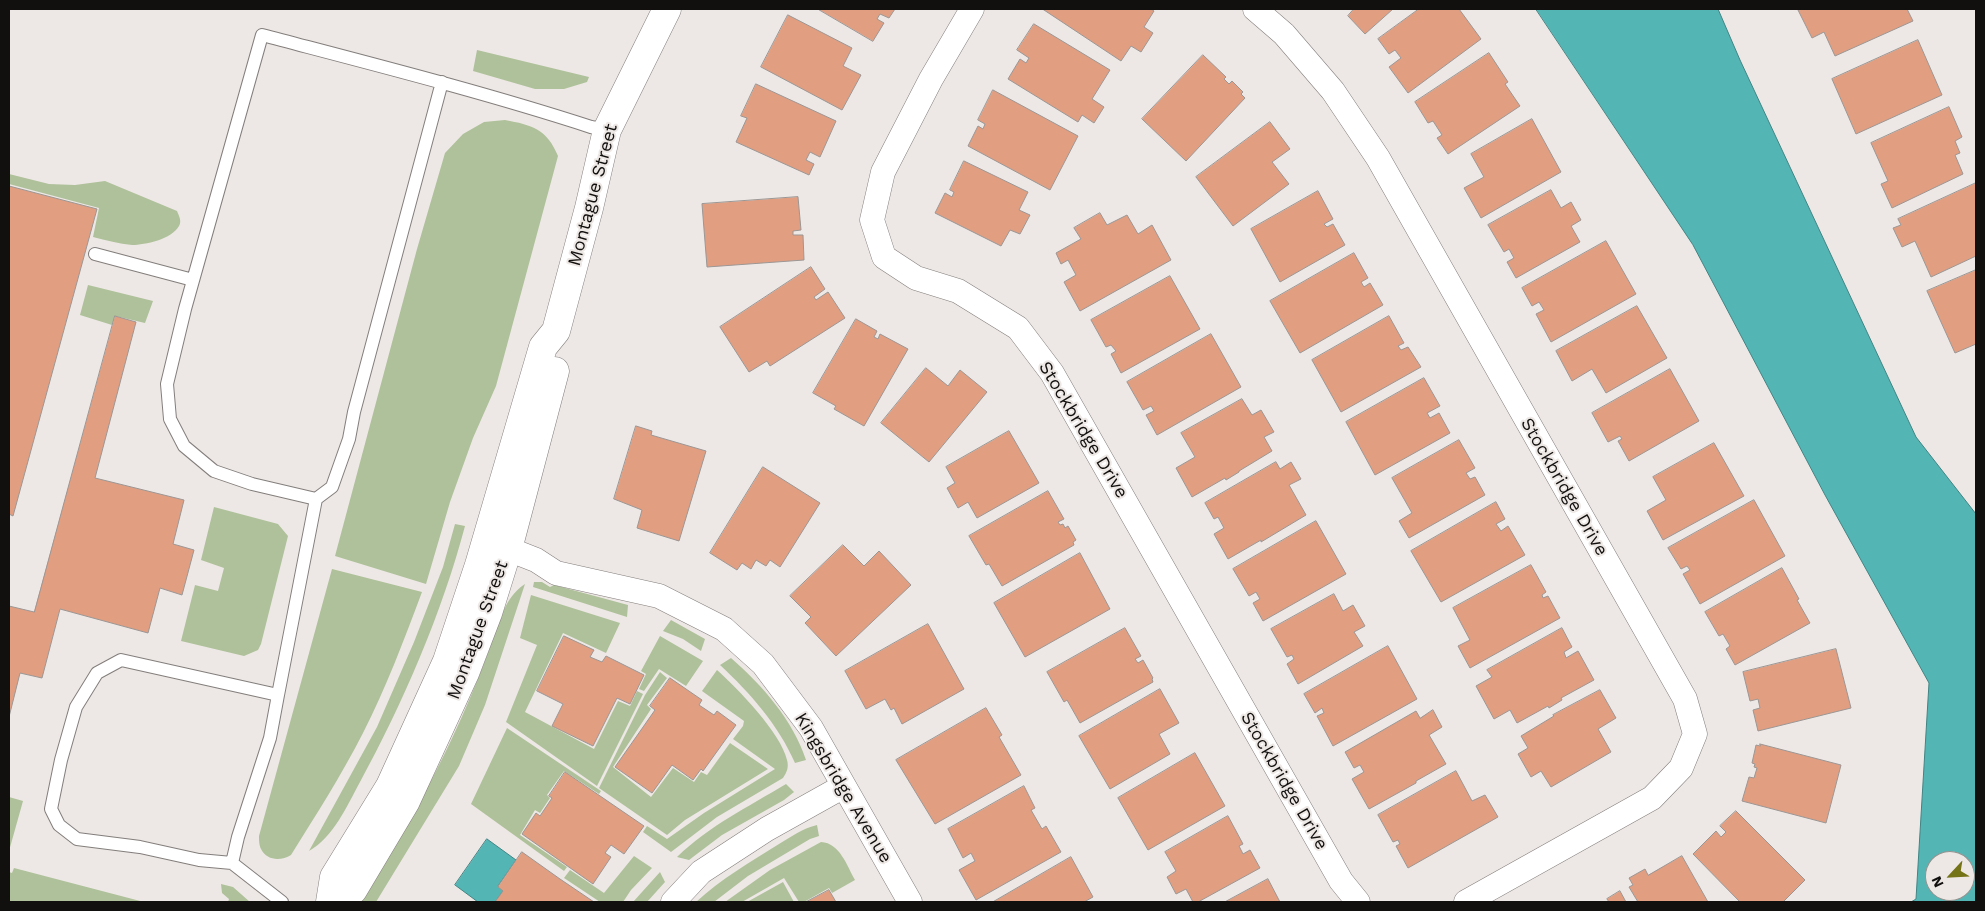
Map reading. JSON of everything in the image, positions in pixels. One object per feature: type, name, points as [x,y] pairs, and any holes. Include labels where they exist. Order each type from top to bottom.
[{"type":"street","name":"Montague Street","points":[[332,902],[334,877],[390,786],[447,661],[479,565],[543,347],[556,331],[608,130],[667,9]]},
{"type":"street","name":"Stockbridge Drive","points":[[972,9],[931,79],[883,172],[872,220],[884,258],[916,278],[958,291],[1018,328],[1052,373],[1341,881],[1358,902]]},
{"type":"street","name":"Stockbridge Drive","points":[[1255,9],[1284,34],[1333,91],[1378,158],[1685,699],[1695,734],[1681,768],[1652,798],[1466,902]]},
{"type":"street","name":"Montague Street","points":[[332,902],[353,890],[406,801],[465,674],[488,613],[508,549],[560,353],[556,331]]},
{"type":"street","name":"Kingsbridge Avenue","points":[[508,549],[536,560],[556,573],[659,596],[724,629],[763,664],[811,728],[910,902]]},
{"type":"street","points":[[673,902],[701,872],[767,829],[844,786]]},
{"type":"lane","points":[[316,499],[252,484],[214,471],[184,446],[170,419],[167,384],[193,280],[262,35],[490,95],[591,127],[608,130]]},
{"type":"lane","points":[[232,864],[238,837],[268,746],[316,499],[332,487],[349,440],[354,412],[442,82]]},
{"type":"lane","points":[[95,254],[193,280]]},
{"type":"lane","points":[[278,695],[121,660],[97,673],[76,706],[61,760],[51,809],[59,825],[77,839],[140,847],[199,860],[232,864],[282,902]]},
{"type":"green space","points":[[477,50],[589,77],[587,82],[564,89],[535,89],[473,71]]},
{"type":"green space","points":[[505,120],[531,126],[544,134],[558,156],[496,386],[473,438],[450,502],[426,584],[335,556],[417,249],[445,153],[463,134],[484,122]]},
{"type":"green space","points":[[9,174],[49,184],[75,185],[105,181],[177,211],[180,224],[176,231],[164,238],[144,244],[117,243],[93,237],[99,208],[9,184]]},
{"type":"green space","points":[[88,285],[153,301],[145,323],[115,316],[112,325],[80,315]]},
{"type":"green space","points":[[214,507],[278,524],[288,536],[261,644],[258,650],[244,656],[181,641],[195,585],[218,591],[224,568],[201,560]]},
{"type":"green space","points":[[455,524],[465,526],[456,559],[433,624],[406,689],[376,752],[344,811],[325,838],[309,851],[377,727],[414,642],[443,567]]},
{"type":"green space","points":[[332,569],[422,592],[379,699],[346,765],[291,855],[274,859],[267,856],[261,849],[259,836]]},
{"type":"green space","points":[[534,582],[542,582],[550,587],[554,585],[628,605],[627,617],[533,587]]},
{"type":"green space","points":[[525,584],[485,705],[459,766],[376,902],[358,902],[396,843],[431,782],[475,686],[506,606],[517,590]]},
{"type":"green space","points":[[531,595],[620,623],[606,653],[563,633],[525,712],[594,749],[618,701],[630,706],[637,691],[643,694],[597,786],[506,722],[537,645],[520,638]]},
{"type":"green space","points":[[671,620],[705,639],[701,651],[683,639],[663,631]]},
{"type":"green space","points":[[660,636],[703,661],[686,686],[659,669],[644,691],[639,689],[646,674],[641,671]]},
{"type":"green space","points":[[731,658],[765,692],[785,717],[806,760],[795,763],[772,722],[720,665]]},
{"type":"green space","points":[[717,670],[758,712],[776,737],[788,763],[786,774],[783,778],[717,817],[671,852],[643,832],[647,826],[667,839],[704,813],[775,769],[733,739],[743,726],[744,721],[702,691]]},
{"type":"green space","points":[[660,672],[667,678],[647,705],[651,709],[613,767],[651,797],[673,768],[694,782],[701,772],[707,775],[730,743],[768,769],[685,820],[667,835],[599,788],[645,695]]},
{"type":"green space","points":[[507,728],[601,791],[599,794],[564,771],[547,795],[550,798],[540,813],[535,810],[520,835],[567,867],[564,871],[471,804]]},
{"type":"green space","points":[[786,784],[794,792],[784,800],[722,835],[689,860],[677,857],[716,826]]},
{"type":"green space","points":[[9,797],[23,801],[9,851]]},
{"type":"green space","points":[[817,825],[819,836],[810,839],[748,876],[714,902],[696,902],[747,864],[797,833]]},
{"type":"green space","points":[[821,842],[828,843],[838,851],[855,880],[832,893],[829,888],[804,902],[799,902],[784,878],[742,902],[725,902],[770,870]]},
{"type":"green space","points":[[634,856],[652,868],[631,890],[623,902],[600,902],[564,878],[570,870],[604,893]]},
{"type":"green space","points":[[14,868],[144,902],[9,902],[9,872],[12,873]]},
{"type":"green space","points":[[660,872],[665,882],[647,902],[633,902]]},
{"type":"green space","points":[[783,882],[794,902],[747,902]]},
{"type":"green space","points":[[221,884],[233,887],[250,902],[228,902],[229,899],[222,893]]},
{"type":"water","points":[[1536,9],[1718,9],[1916,437],[1976,514],[1976,902],[1911,902],[1916,899],[1929,683],[1825,495],[1693,245]]},
{"type":"water","points":[[487,839],[516,860],[498,886],[503,891],[495,902],[478,902],[455,885]]},
{"type":"building","points":[[818,9],[895,9],[889,18],[880,14],[877,19],[884,23],[873,41]]},
{"type":"building","points":[[1045,9],[1151,9],[1154,11],[1144,27],[1153,33],[1141,52],[1131,46],[1121,61]]},
{"type":"building","points":[[1354,9],[1393,9],[1365,34],[1348,16]]},
{"type":"building","points":[[1419,9],[1459,9],[1481,39],[1408,93],[1389,67],[1401,58],[1395,50],[1389,54],[1378,39]]},
{"type":"building","points":[[1907,9],[1913,21],[1835,56],[1824,32],[1812,38],[1798,10]]},
{"type":"building","points":[[788,15],[852,48],[843,66],[861,75],[842,110],[761,67]]},
{"type":"building","points":[[1034,24],[1110,70],[1092,99],[1104,107],[1094,123],[1082,115],[1078,122],[1008,79],[1020,59],[1026,63],[1029,58],[1017,50]]},
{"type":"building","points":[[1918,40],[1942,95],[1856,134],[1832,79]]},
{"type":"building","points":[[1489,53],[1508,82],[1505,84],[1520,106],[1448,154],[1437,138],[1442,135],[1433,121],[1428,123],[1415,102]]},
{"type":"building","points":[[1203,55],[1226,77],[1224,79],[1229,84],[1232,81],[1243,92],[1241,94],[1245,98],[1186,161],[1142,119]]},
{"type":"building","points":[[756,84],[836,121],[820,157],[810,152],[806,160],[814,164],[809,175],[736,142],[747,118],[741,116]]},
{"type":"building","points":[[993,90],[1078,136],[1050,190],[968,146],[978,126],[983,129],[985,124],[978,120]]},
{"type":"building","points":[[1949,107],[1962,137],[1955,141],[1960,153],[1955,155],[1963,174],[1892,208],[1881,184],[1888,181],[1871,143]]},
{"type":"building","points":[[1532,119],[1561,172],[1481,218],[1464,188],[1484,177],[1471,154]]},
{"type":"building","points":[[1270,122],[1290,149],[1272,162],[1289,184],[1233,226],[1196,177]]},
{"type":"building","points":[[964,161],[1028,192],[1019,210],[1030,215],[1020,234],[1010,230],[1001,246],[935,213],[945,193],[952,197],[954,192],[950,190]]},
{"type":"building","points":[[1976,183],[1976,256],[1931,277],[1915,241],[1902,247],[1893,228],[1901,225],[1898,219]]},
{"type":"building","points":[[9,186],[97,209],[13,516],[9,514]]},
{"type":"building","points":[[1551,190],[1561,208],[1571,202],[1581,220],[1571,226],[1580,242],[1516,278],[1507,262],[1514,258],[1509,249],[1504,252],[1488,225]]},
{"type":"building","points":[[1318,191],[1333,219],[1324,224],[1327,227],[1333,224],[1345,245],[1280,282],[1251,229]]},
{"type":"building","points":[[798,197],[801,230],[793,231],[793,235],[803,235],[804,260],[707,267],[702,204]]},
{"type":"building","points":[[1100,213],[1107,225],[1127,215],[1138,234],[1152,225],[1171,260],[1080,311],[1064,282],[1076,275],[1068,260],[1061,264],[1056,253],[1081,239],[1074,228]]},
{"type":"building","points":[[1606,241],[1636,294],[1551,342],[1536,314],[1544,310],[1539,302],[1532,306],[1522,288]]},
{"type":"building","points":[[1354,253],[1368,278],[1361,282],[1364,287],[1370,283],[1383,305],[1300,353],[1270,301]]},
{"type":"building","points":[[811,267],[825,289],[814,297],[816,300],[828,292],[845,318],[770,366],[767,361],[749,372],[720,327]]},
{"type":"building","points":[[1976,270],[1976,344],[1955,353],[1927,291]]},
{"type":"building","points":[[1170,276],[1200,329],[1121,373],[1111,354],[1116,351],[1111,345],[1106,347],[1091,320]]},
{"type":"building","points":[[1637,306],[1667,358],[1606,393],[1592,369],[1572,381],[1556,351]]},
{"type":"building","points":[[115,316],[136,322],[95,478],[184,500],[173,544],[194,550],[182,595],[160,588],[148,633],[60,609],[42,678],[20,673],[9,717],[9,606],[34,612]]},
{"type":"building","points":[[1389,316],[1404,343],[1398,346],[1401,350],[1408,347],[1421,367],[1341,412],[1312,360]]},
{"type":"building","points":[[856,319],[877,331],[874,337],[878,339],[880,334],[908,349],[864,426],[834,409],[836,406],[813,393]]},
{"type":"building","points":[[1211,334],[1241,387],[1157,435],[1146,415],[1154,411],[1151,406],[1143,410],[1127,382]]},
{"type":"building","points":[[926,368],[948,386],[960,370],[987,392],[929,462],[881,423]]},
{"type":"building","points":[[1670,369],[1699,421],[1629,461],[1618,441],[1622,439],[1620,436],[1608,442],[1592,413]]},
{"type":"building","points":[[1424,378],[1440,406],[1427,413],[1430,418],[1439,413],[1450,433],[1375,475],[1346,422]]},
{"type":"building","points":[[1242,399],[1252,415],[1261,410],[1274,432],[1264,437],[1272,451],[1226,480],[1225,478],[1192,497],[1176,468],[1195,457],[1181,433]]},
{"type":"building","points":[[636,426],[652,431],[651,435],[706,451],[679,541],[637,528],[642,510],[614,499]]},
{"type":"building","points":[[1009,431],[1039,483],[977,518],[968,502],[958,508],[947,488],[955,483],[946,467]]},
{"type":"building","points":[[1459,440],[1475,468],[1466,473],[1470,479],[1475,477],[1485,495],[1409,538],[1399,521],[1412,513],[1392,478]]},
{"type":"building","points":[[1714,443],[1744,496],[1663,540],[1647,511],[1666,500],[1653,477]]},
{"type":"building","points":[[1276,462],[1280,469],[1291,462],[1301,479],[1289,485],[1306,515],[1228,559],[1214,534],[1224,528],[1218,517],[1214,519],[1205,503]]},
{"type":"building","points":[[763,467],[820,503],[780,567],[770,560],[766,566],[756,560],[751,569],[742,563],[737,570],[710,553]]},
{"type":"building","points":[[1048,491],[1064,519],[1058,522],[1060,525],[1063,524],[1065,528],[1068,526],[1076,540],[1073,542],[1074,545],[1002,586],[989,564],[986,565],[969,536]]},
{"type":"building","points":[[1754,500],[1785,556],[1700,604],[1683,574],[1690,570],[1687,566],[1681,569],[1668,548]]},
{"type":"building","points":[[1496,502],[1505,519],[1496,524],[1501,531],[1508,526],[1525,555],[1441,602],[1411,551]]},
{"type":"building","points":[[1316,521],[1346,574],[1263,621],[1253,603],[1260,599],[1256,592],[1249,596],[1233,569]]},
{"type":"building","points":[[843,545],[864,566],[879,551],[911,585],[836,656],[805,623],[811,617],[790,596]]},
{"type":"building","points":[[1080,553],[1110,609],[1025,657],[994,603]]},
{"type":"building","points":[[1531,565],[1546,592],[1542,595],[1543,598],[1548,596],[1560,618],[1470,668],[1458,646],[1470,640],[1453,608]]},
{"type":"building","points":[[1782,568],[1810,623],[1735,665],[1726,649],[1730,646],[1723,634],[1719,636],[1705,612]]},
{"type":"building","points":[[1334,594],[1343,611],[1353,605],[1365,626],[1354,632],[1363,646],[1298,684],[1287,664],[1294,659],[1292,655],[1287,657],[1271,629]]},
{"type":"building","points":[[928,624],[964,689],[902,724],[894,708],[891,710],[885,699],[866,709],[845,671]]},
{"type":"building","points":[[1125,628],[1141,656],[1135,659],[1138,663],[1143,660],[1153,678],[1153,682],[1080,723],[1067,700],[1064,702],[1047,672]]},
{"type":"building","points":[[1562,628],[1572,647],[1564,652],[1566,658],[1578,651],[1594,680],[1561,698],[1562,700],[1549,708],[1548,706],[1517,723],[1510,710],[1494,719],[1476,686],[1492,677],[1487,670]]},
{"type":"building","points":[[564,636],[594,650],[590,657],[602,662],[606,656],[644,675],[630,704],[617,698],[593,746],[552,726],[563,704],[537,691]]},
{"type":"building","points":[[1388,646],[1417,699],[1333,746],[1317,716],[1324,713],[1322,708],[1315,713],[1304,694]]},
{"type":"building","points":[[1836,649],[1851,708],[1758,731],[1753,710],[1760,708],[1758,699],[1750,701],[1743,672]]},
{"type":"building","points":[[670,678],[702,700],[699,705],[714,715],[717,711],[736,725],[703,771],[701,769],[693,780],[672,765],[652,793],[615,767],[655,710],[650,706]]},
{"type":"building","points":[[1160,689],[1179,723],[1159,734],[1170,754],[1110,789],[1079,736]]},
{"type":"building","points":[[1600,690],[1616,718],[1598,729],[1611,752],[1551,787],[1541,771],[1531,777],[1518,754],[1528,748],[1521,736],[1553,715]]},
{"type":"building","points":[[986,708],[1002,735],[999,737],[1021,775],[935,824],[896,760]]},
{"type":"building","points":[[1433,710],[1442,727],[1429,735],[1446,764],[1369,809],[1352,779],[1364,772],[1360,765],[1354,768],[1345,752],[1416,711],[1420,718]]},
{"type":"building","points":[[1760,744],[1841,765],[1826,823],[1742,801],[1749,777],[1754,778],[1757,768],[1752,763],[1756,745],[1760,746]]},
{"type":"building","points":[[1195,753],[1225,806],[1148,850],[1118,798]]},
{"type":"building","points":[[1456,771],[1472,801],[1485,795],[1498,817],[1408,868],[1396,846],[1400,844],[1398,840],[1393,842],[1378,815]]},
{"type":"building","points":[[565,772],[644,826],[624,854],[611,845],[605,853],[611,857],[593,884],[522,834],[536,813],[540,816],[552,798],[549,796]]},
{"type":"building","points":[[1024,786],[1035,808],[1031,810],[1042,829],[1046,826],[1061,852],[976,900],[959,870],[975,861],[971,853],[963,858],[948,829]]},
{"type":"building","points":[[1736,811],[1805,880],[1783,902],[1740,902],[1693,854],[1716,831],[1721,837],[1726,832],[1720,826]]},
{"type":"building","points":[[1228,816],[1243,844],[1239,846],[1243,854],[1250,850],[1260,868],[1198,902],[1193,902],[1186,889],[1176,894],[1167,877],[1176,871],[1165,852]]},
{"type":"building","points":[[522,852],[594,902],[495,902],[503,891],[498,887]]},
{"type":"building","points":[[1682,856],[1708,902],[1638,902],[1629,887],[1633,885],[1629,878],[1645,869],[1648,875]]},
{"type":"building","points":[[1071,857],[1093,897],[1084,902],[993,902]]},
{"type":"building","points":[[1268,879],[1280,902],[1225,902]]},
{"type":"building","points":[[829,890],[836,902],[806,902]]},
{"type":"building","points":[[1620,891],[1626,902],[1609,902],[1607,899]]}]
